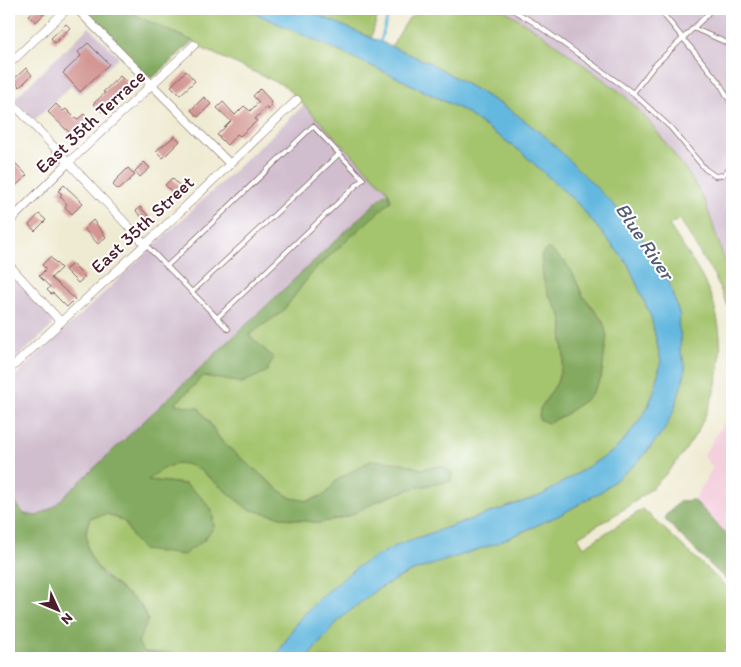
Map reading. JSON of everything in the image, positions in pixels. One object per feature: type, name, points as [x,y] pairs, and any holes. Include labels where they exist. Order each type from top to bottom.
[{"type":"street","points":[[9,64],[68,9]]},
{"type":"street","points":[[77,9],[230,164]]},
{"type":"street","name":"East 35th Terrace","points":[[9,222],[68,163],[194,46]]},
{"type":"street","points":[[9,100],[145,244]]},
{"type":"street","name":"East 35th Street","points":[[9,370],[164,228],[297,100]]},
{"type":"street","points":[[9,265],[61,322]]},
{"type":"lane","points":[[511,9],[533,22],[633,93],[671,128],[705,170],[715,176],[723,175],[732,166]]},
{"type":"lane","points":[[659,9],[719,82],[732,105]]},
{"type":"lane","points":[[633,93],[654,66],[711,9]]},
{"type":"lane","points":[[693,28],[732,45]]},
{"type":"lane","points":[[167,266],[313,126],[363,180],[217,318]]},
{"type":"lane","points":[[192,292],[339,154]]},
{"type":"lane","points":[[145,244],[228,329]]},
{"type":"lane","points":[[723,658],[732,650]]},
{"type":"shaded area","points":[[503,9],[732,9],[732,259],[726,263],[705,201],[686,170],[648,120],[624,95],[542,34]]},
{"type":"shaded area","points":[[89,27],[119,57],[80,94],[71,86],[34,120],[14,99]]},
{"type":"shaded area","points":[[304,105],[388,191],[53,507],[37,516],[24,514],[9,494],[9,382]]},
{"type":"shaded area","points":[[9,272],[52,319],[53,323],[51,327],[9,365]]},
{"type":"shaded area","points":[[732,410],[732,540],[694,500],[713,467],[703,456]]},
{"type":"green space","points":[[83,9],[126,9],[145,20],[193,41],[155,76],[150,78]]},
{"type":"green space","points":[[126,9],[246,9],[398,78],[462,110],[520,151],[576,202],[628,264],[651,317],[661,361],[655,389],[647,409],[631,432],[615,450],[542,495],[399,544],[320,598],[297,622],[275,658],[211,658],[198,654],[144,652],[138,643],[140,604],[108,578],[91,558],[87,546],[86,533],[90,518],[107,514],[125,522],[133,538],[203,541],[214,527],[212,510],[200,496],[185,484],[147,480],[162,469],[177,463],[187,464],[200,470],[248,509],[285,518],[319,523],[413,488],[451,481],[442,466],[420,469],[402,463],[338,480],[326,494],[308,501],[291,498],[222,442],[209,422],[183,406],[175,404],[204,376],[242,383],[274,358],[248,335],[282,312],[314,270],[391,200],[388,191],[285,86],[145,20]],"holes":[[[573,274],[583,296],[594,308],[603,358],[601,378],[589,397],[563,416],[548,423],[539,419],[540,409],[557,383],[564,358],[561,315]]]},
{"type":"green space","points":[[304,9],[374,9],[379,11],[371,38]]},
{"type":"green space","points":[[422,9],[503,9],[542,34],[624,95],[648,120],[686,170],[705,201],[732,286],[732,304],[728,307],[714,275],[680,219],[669,225],[706,285],[718,321],[720,347],[718,373],[712,398],[702,422],[689,445],[654,486],[627,507],[578,537],[584,547],[643,509],[732,592],[732,644],[715,658],[307,658],[340,619],[376,590],[410,572],[495,544],[560,515],[602,491],[638,462],[652,446],[674,410],[685,373],[685,364],[680,350],[681,337],[678,324],[680,316],[666,274],[646,243],[615,206],[546,137],[512,111],[432,64],[391,47],[409,18]]},
{"type":"green space","points":[[388,191],[391,201],[314,270],[282,312],[249,335],[274,358],[266,372],[242,383],[204,376],[175,404],[199,408],[222,442],[291,498],[308,501],[326,494],[337,480],[372,460],[402,463],[420,469],[442,466],[452,473],[451,481],[413,488],[381,499],[349,516],[320,523],[285,518],[248,509],[200,470],[187,464],[177,463],[162,469],[148,480],[185,484],[200,496],[212,510],[214,527],[203,541],[183,555],[143,550],[133,538],[125,522],[107,514],[90,518],[86,530],[88,550],[94,563],[104,576],[140,604],[148,620],[138,643],[144,652],[187,654],[211,658],[9,658],[9,494],[24,514],[37,516],[53,507]]},
{"type":"green space","points":[[548,248],[565,262],[583,296],[603,321],[607,336],[601,378],[589,397],[563,416],[548,423],[539,419],[540,409],[557,383],[564,358],[561,315],[548,294],[543,278],[541,255]]},
{"type":"green space","points":[[694,500],[732,540],[732,586],[666,521],[665,516],[680,501]]},
{"type":"water","name":"Blue River","points":[[246,9],[304,9],[309,11],[432,64],[512,111],[546,137],[615,206],[646,243],[666,274],[680,316],[678,324],[681,337],[680,350],[685,364],[685,373],[674,410],[665,429],[638,462],[602,491],[560,515],[495,544],[410,572],[376,590],[340,619],[307,658],[275,658],[297,622],[320,598],[358,566],[399,544],[542,495],[615,450],[631,432],[647,409],[655,389],[661,361],[651,317],[628,264],[576,202],[520,151],[462,110],[398,78]]},
{"type":"building","points":[[36,9],[49,9],[36,22],[29,15]]},
{"type":"building","points":[[66,24],[70,28],[55,43],[51,38]]},
{"type":"building","points":[[88,43],[109,64],[80,92],[63,73],[81,56],[78,52]]},
{"type":"building","points":[[26,68],[32,75],[20,87],[13,80]]},
{"type":"building","points":[[186,71],[195,81],[180,95],[171,86]]},
{"type":"building","points":[[120,76],[128,84],[102,112],[93,104]]},
{"type":"building","points":[[260,89],[271,101],[272,105],[268,110],[266,107],[255,119],[257,121],[240,136],[237,134],[227,145],[217,135],[231,121],[217,108],[223,102],[235,115],[244,106],[250,111],[259,102],[253,96]]},
{"type":"building","points":[[204,97],[211,104],[198,117],[191,110]]},
{"type":"building","points":[[56,104],[63,111],[66,109],[77,120],[84,114],[90,121],[75,138],[48,112]]},
{"type":"building","points":[[175,136],[180,141],[163,158],[156,151]]},
{"type":"building","points":[[13,161],[27,175],[9,193],[9,165]]},
{"type":"building","points":[[144,162],[150,168],[140,177],[135,171]]},
{"type":"building","points":[[128,168],[135,175],[120,189],[117,189],[113,185],[114,182]]},
{"type":"building","points":[[172,178],[182,188],[175,195],[165,185]]},
{"type":"building","points":[[64,185],[83,203],[72,214],[65,207],[67,204],[60,196],[62,194],[58,191]]},
{"type":"building","points":[[140,207],[151,218],[146,222],[136,211]]},
{"type":"building","points":[[39,214],[46,220],[35,231],[29,225]]},
{"type":"building","points":[[93,220],[106,237],[98,244],[84,229]]},
{"type":"building","points":[[50,257],[61,268],[51,278],[75,299],[67,307],[53,293],[51,294],[47,290],[50,287],[39,276],[46,269],[42,265]]},
{"type":"building","points":[[72,264],[85,277],[78,283],[65,270]]},
{"type":"waterway","points":[[380,43],[390,9]]}]
